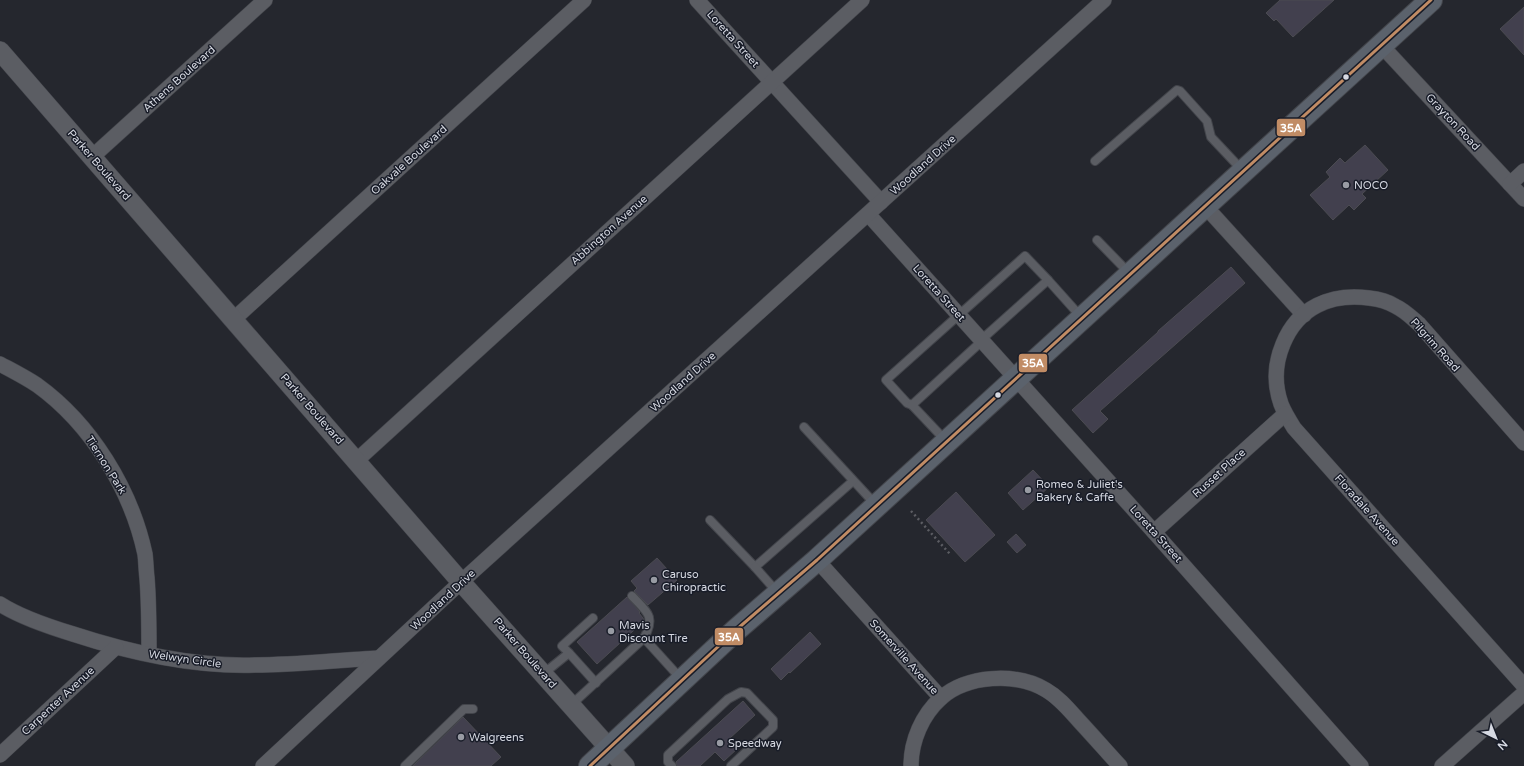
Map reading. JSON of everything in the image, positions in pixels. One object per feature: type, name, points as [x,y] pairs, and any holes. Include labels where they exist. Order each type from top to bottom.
[{"type":"main road","points":[[590,766],[682,680],[778,593],[817,560],[1431,0]]},
{"type":"street","name":"Athens Boulevard","points":[[92,157],[265,0]]},
{"type":"street","name":"Oakvale Boulevard","points":[[234,319],[584,0]]},
{"type":"street","name":"Loretta Street","points":[[697,0],[881,202]]},
{"type":"street","name":"Abbington Avenue","points":[[356,461],[862,0]]},
{"type":"street","name":"Woodland Drive","points":[[263,766],[462,582],[1104,0]]},
{"type":"street","name":"Grayton Road","points":[[1381,45],[1524,199]]},
{"type":"street","name":"Parker Boulevard","points":[[0,51],[356,461],[625,766]]},
{"type":"street","points":[[1510,184],[1524,171]]},
{"type":"street","points":[[1205,206],[1304,314]]},
{"type":"street","name":"Loretta Street","points":[[868,214],[1154,532],[1361,766]]},
{"type":"street","name":"Pilgrim Road","points":[[1304,314],[1320,304],[1340,297],[1360,297],[1380,300],[1394,305],[1407,313],[1418,324],[1524,443]]},
{"type":"street","name":"Floradale Avenue","points":[[1304,314],[1293,326],[1279,353],[1277,386],[1285,414],[1294,428],[1524,686]]},
{"type":"street","name":"Tiernon Park","points":[[0,364],[38,386],[74,418],[99,450],[126,497],[138,525],[145,555],[148,595],[149,654]]},
{"type":"street","name":"Russet Place","points":[[1154,532],[1285,414]]},
{"type":"street","name":"Somerville Avenue","points":[[817,560],[941,698],[928,711],[920,727],[914,744],[911,766]]},
{"type":"street","name":"Welwyn Circle","points":[[0,604],[51,627],[116,647],[192,661],[254,666],[379,658]]},
{"type":"street","name":"Carpenter Avenue","points":[[0,755],[116,647]]},
{"type":"street","points":[[941,698],[962,686],[981,680],[999,678],[1017,679],[1032,684],[1046,690],[1061,701],[1120,766]]},
{"type":"street","points":[[1442,766],[1524,693]]},
{"type":"lane","points":[[1095,161],[1177,90],[1180,91],[1207,121],[1211,137],[1243,171]]},
{"type":"lane","points":[[1097,240],[1130,274]]},
{"type":"lane","points":[[946,441],[886,380],[1025,256],[1082,318]]},
{"type":"lane","points":[[912,405],[1048,280]]},
{"type":"lane","points":[[804,427],[877,505]]},
{"type":"lane","points":[[755,568],[852,480]]},
{"type":"lane","points":[[710,520],[778,593]]},
{"type":"lane","points":[[571,705],[644,638],[650,623],[648,613],[632,596]]},
{"type":"lane","points":[[593,618],[562,646],[596,683]]},
{"type":"lane","points":[[644,638],[682,680]]},
{"type":"lane","points":[[543,674],[569,653]]},
{"type":"lane","points":[[672,766],[668,762],[668,755],[728,699],[741,692],[747,693],[773,720],[773,727],[731,766]]},
{"type":"lane","points":[[405,766],[464,709],[473,709]]},
{"type":"path","points":[[911,511],[950,554]]},
{"type":"building","points":[[1280,0],[1334,0],[1293,37],[1276,19],[1274,21],[1266,13]]},
{"type":"building","points":[[1524,7],[1524,55],[1500,29]]},
{"type":"building","name":"NOCO","points":[[1365,145],[1388,170],[1362,194],[1366,198],[1354,210],[1349,205],[1333,220],[1310,195],[1330,177],[1326,172],[1340,158],[1345,163]]},
{"type":"building","points":[[1231,267],[1245,283],[1100,411],[1108,419],[1093,433],[1072,410],[1158,331]]},
{"type":"building","name":"Romeo & Juliet's Bakery & Caffe","points":[[1033,470],[1049,487],[1023,510],[1008,493]]},
{"type":"building","points":[[956,492],[995,535],[965,562],[926,520]]},
{"type":"building","points":[[1016,534],[1026,545],[1017,553],[1007,542]]},
{"type":"building","name":"Caruso Chiropractic","points":[[657,558],[677,580],[648,605],[634,591],[637,588],[631,581]]},
{"type":"building","name":"Mavis Discount Tire","points":[[627,597],[640,612],[639,613],[644,621],[597,664],[577,642]]},
{"type":"building","points":[[810,632],[821,644],[781,680],[771,669]]},
{"type":"building","name":"Speedway","points":[[743,701],[755,715],[729,739],[738,748],[724,761],[715,752],[700,766],[677,766],[676,762]]},
{"type":"building","name":"Walgreens","points":[[463,717],[501,757],[491,766],[413,766]]},
{"type":"transit line","name":"35A","points":[[590,766],[736,630],[817,560],[1431,0]]},
{"type":"place","name":"NOCO","points":[[1346,185]]},
{"type":"place","name":"Romeo & Juliet's Bakery & Caffe","points":[[1028,490]]},
{"type":"place","name":"Caruso Chiropractic","points":[[654,580]]},
{"type":"place","name":"Mavis Discount Tire","points":[[611,631]]},
{"type":"place","name":"Walgreens","points":[[461,737]]},
{"type":"place","name":"Speedway","points":[[720,743]]}]
